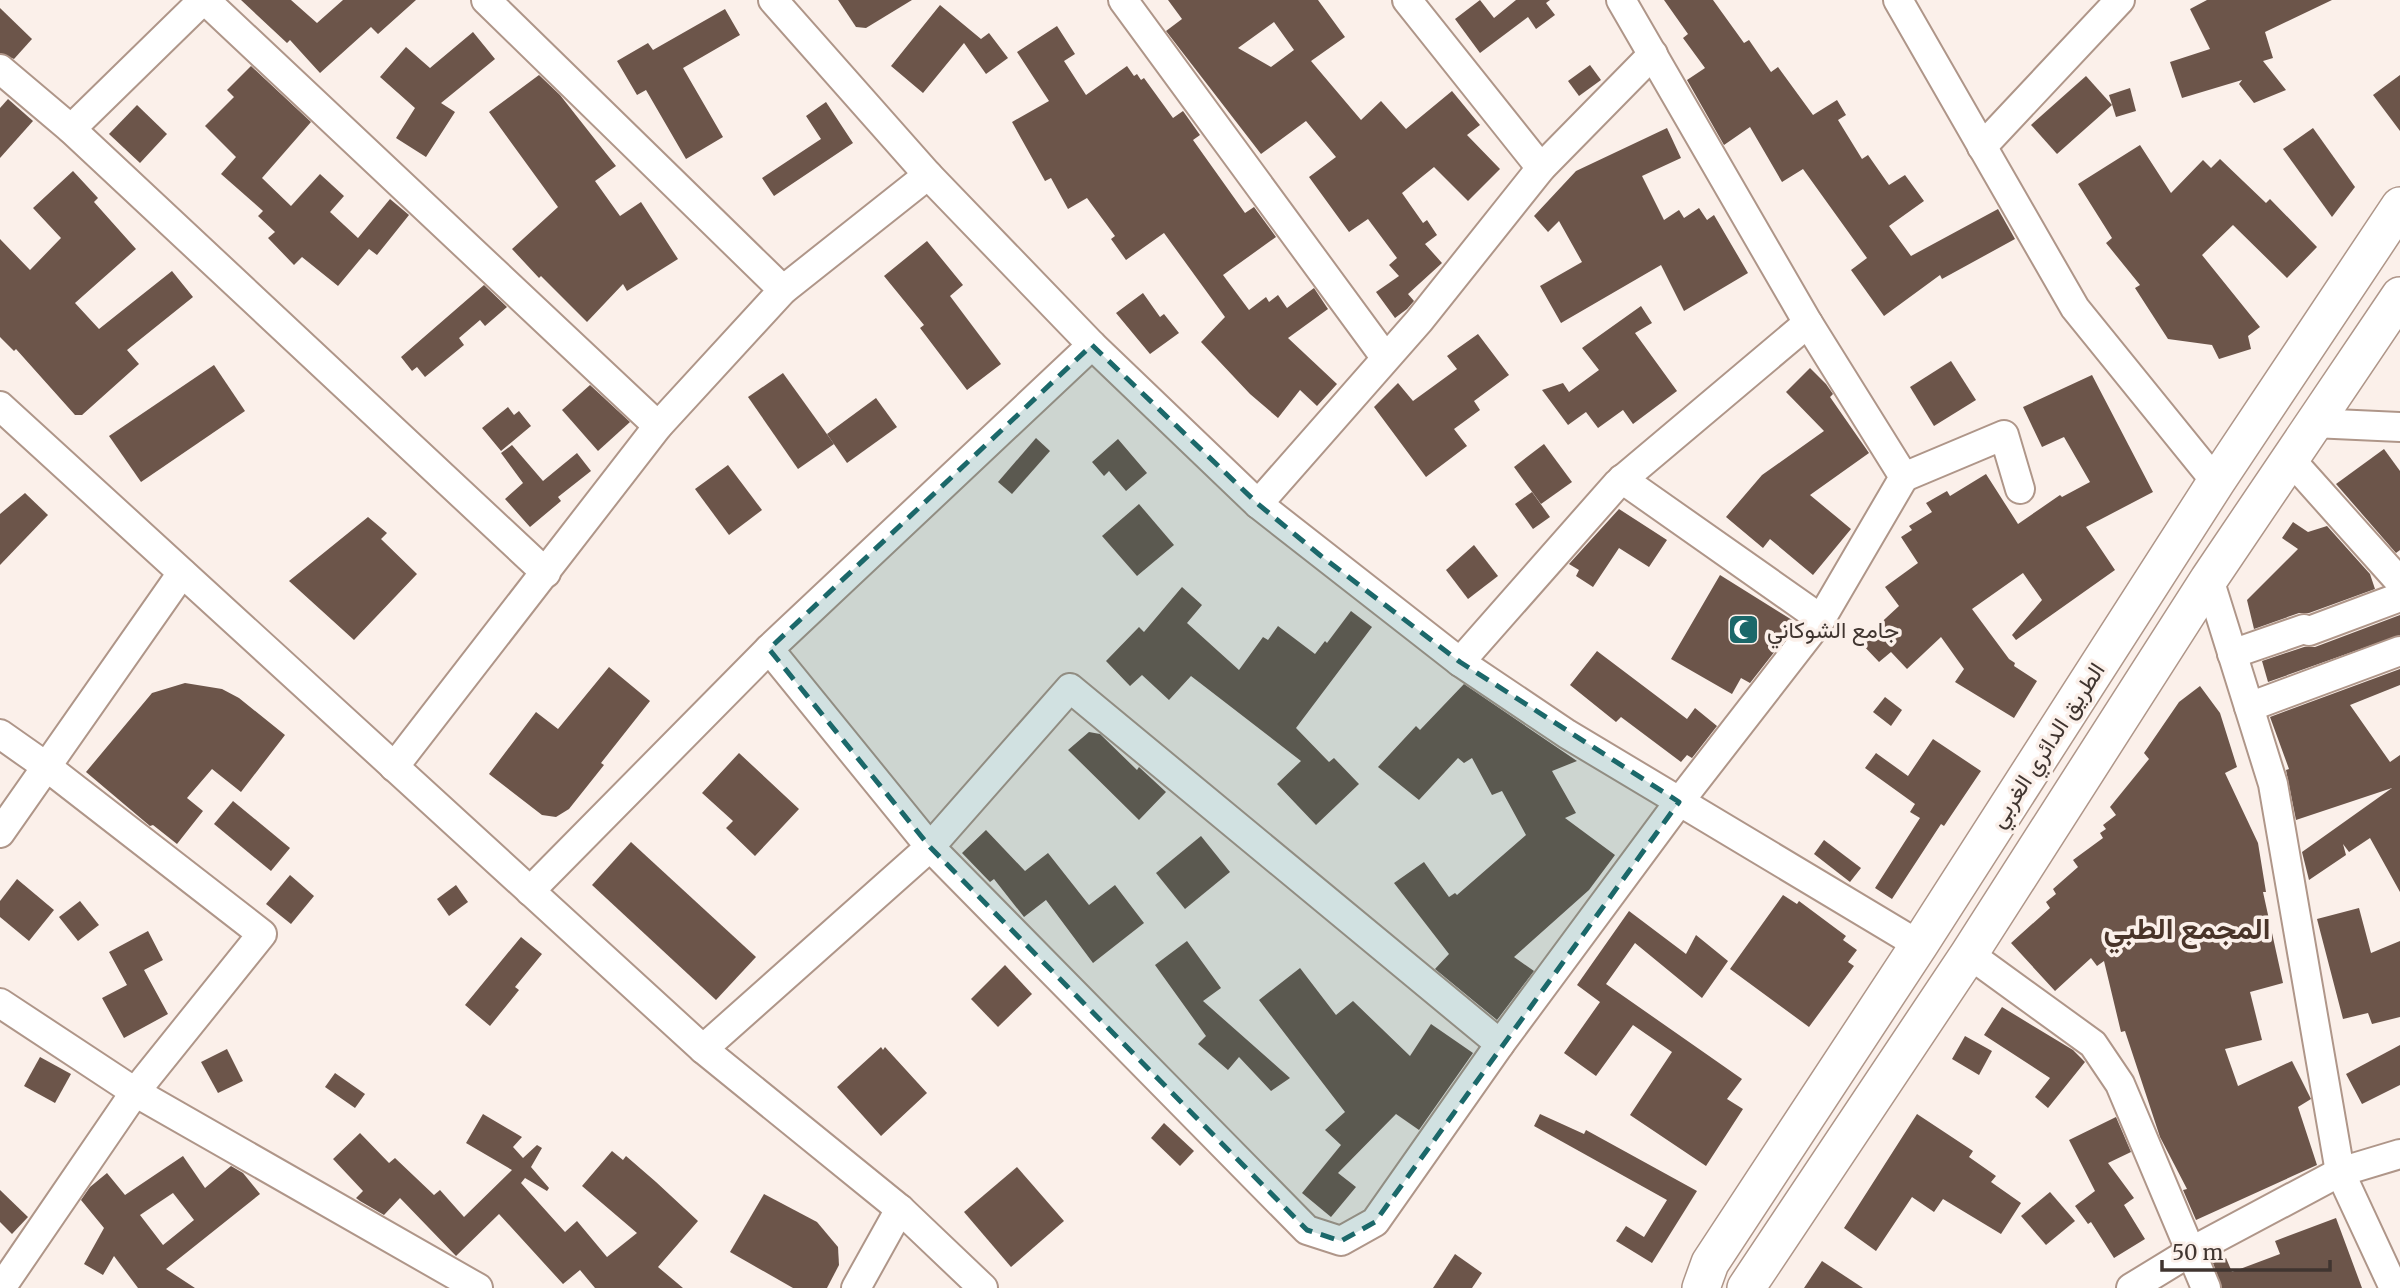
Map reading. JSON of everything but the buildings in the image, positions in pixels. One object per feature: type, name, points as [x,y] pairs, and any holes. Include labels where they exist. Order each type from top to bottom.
[{"type":"main road","name":"الطريق الدائري الغربي","points":[[1701,1288],[1710,1263],[1919,945],[2216,482],[2400,206]]},
{"type":"main road","name":"الطريق الدائري الغربي","points":[[1746,1288],[1969,954],[2209,579],[2400,296]]},
{"type":"main road","points":[[2172,550],[2209,579]]},
{"type":"street","points":[[71,129],[204,0],[657,426]]},
{"type":"street","points":[[486,0],[783,290]]},
{"type":"street","points":[[773,0],[928,175],[1091,345],[1258,504],[1460,662],[1567,734],[1919,945]]},
{"type":"street","points":[[1123,0],[1385,357]]},
{"type":"street","points":[[1407,0],[1541,168]]},
{"type":"street","points":[[1621,0],[1808,323],[1904,477]]},
{"type":"street","points":[[1898,0],[2076,308],[2216,482]]},
{"type":"street","points":[[1982,147],[2120,0]]},
{"type":"street","points":[[1258,504],[1419,321],[1541,168],[1653,54]]},
{"type":"street","points":[[0,69],[71,129],[546,573]]},
{"type":"street","points":[[394,767],[657,426],[783,290],[928,175]]},
{"type":"street","points":[[1460,662],[1622,479],[1808,323]]},
{"type":"street","points":[[530,891],[769,649],[1091,345]]},
{"type":"street","points":[[0,406],[703,1049],[900,1209],[983,1288]]},
{"type":"street","points":[[2313,423],[2400,427]]},
{"type":"street","points":[[769,649],[930,847],[1307,1230],[1341,1241],[1376,1222],[1500,1044],[1679,802],[1821,619],[1904,477],[2004,435],[2020,489]]},
{"type":"street","points":[[2290,459],[2396,568]]},
{"type":"street","points":[[1622,479],[1821,619]]},
{"type":"street","points":[[0,833],[182,573]]},
{"type":"street","points":[[2209,579],[2273,784],[2340,1172],[2394,1288]]},
{"type":"street","points":[[2232,653],[2304,629],[2309,631],[2400,597]]},
{"type":"street","points":[[2249,707],[2400,650]]},
{"type":"street","points":[[703,1049],[930,847],[1070,688],[1500,1044]]},
{"type":"street","points":[[0,734],[47,766],[262,934],[135,1092],[1,1288]]},
{"type":"street","points":[[1969,954],[2093,1044],[2120,1084],[2206,1288]]},
{"type":"street","points":[[0,1003],[135,1092],[478,1288]]},
{"type":"street","points":[[2131,1288],[2190,1252],[2340,1172],[2400,1154]]},
{"type":"street","points":[[856,1288],[900,1209]]},
{"type":"highlighted area","points":[[1092,345],[1258,504],[1321,556],[1460,662],[1679,802],[1375,1222],[1341,1241],[1307,1230],[930,847],[769,649]]},
{"type":"place","name":"جامع الشوكاني","points":[[1744,630]]},
{"type":"district","name":"المجمع الطبي","points":[[2187,929]]}]
